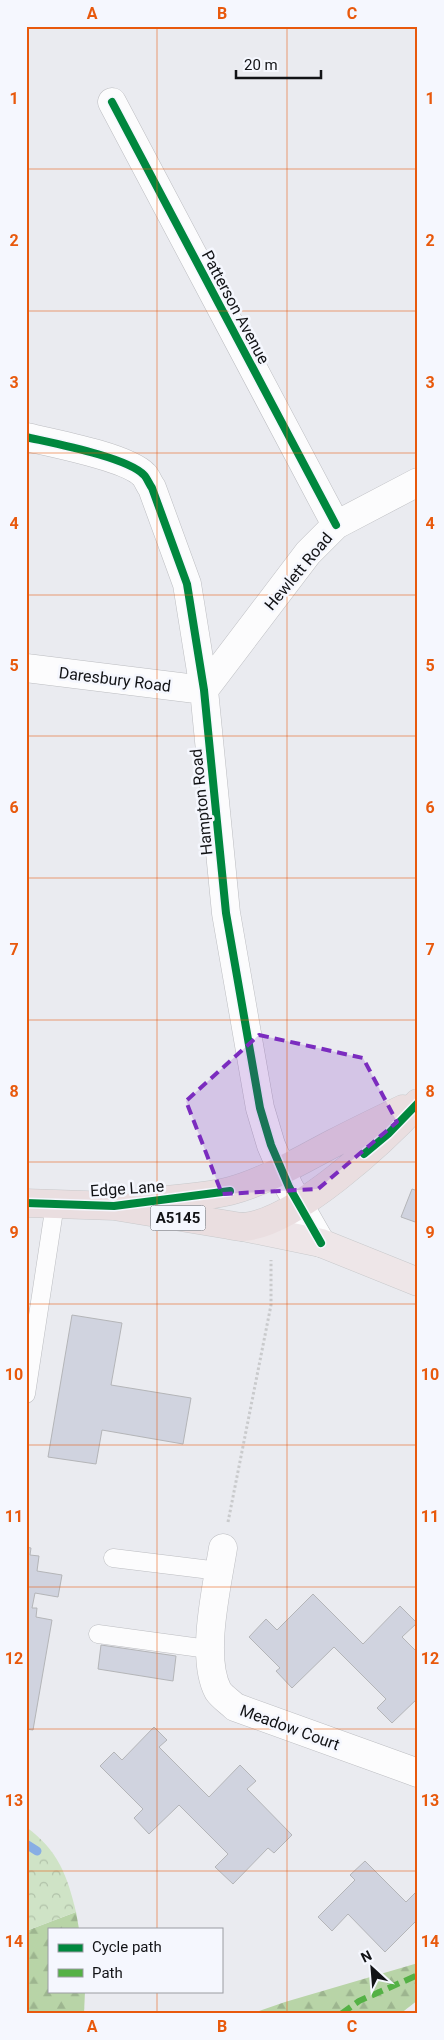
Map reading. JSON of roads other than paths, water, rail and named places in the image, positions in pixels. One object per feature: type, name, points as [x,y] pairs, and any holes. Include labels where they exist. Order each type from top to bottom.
[{"type":"highway","name":"Edge Lane","points":[[114,1206],[230,1191],[281,1170],[364,1127],[418,1103]]},
{"type":"highway","name":"Edge Lane","points":[[26,1203],[114,1206],[201,1222],[243,1227],[258,1224],[279,1216],[316,1193],[388,1134],[418,1103]]},
{"type":"main road","name":"Edge Lane","points":[[243,1227],[321,1243],[418,1282]]},
{"type":"street","name":"Patterson Avenue","points":[[112,102],[336,524]]},
{"type":"street","name":"Hampton Road","points":[[26,437],[92,452],[129,466],[143,474],[152,488],[187,584],[204,690],[228,922],[260,1108],[281,1170],[321,1243]]},
{"type":"street","name":"Hewlett Road","points":[[204,690],[308,553],[336,524],[418,482]]},
{"type":"street","name":"Daresbury Road","points":[[26,668],[204,690]]},
{"type":"street","name":"Meadow Court","points":[[221,1560],[208,1649],[210,1670],[219,1692],[235,1707],[418,1773]]},
{"type":"lane","points":[[26,1394],[55,1204]]},
{"type":"lane","points":[[113,1558],[221,1560]]},
{"type":"lane","points":[[98,1634],[208,1649]]},
{"type":"waterway","points":[[26,1844],[37,1851]]}]
